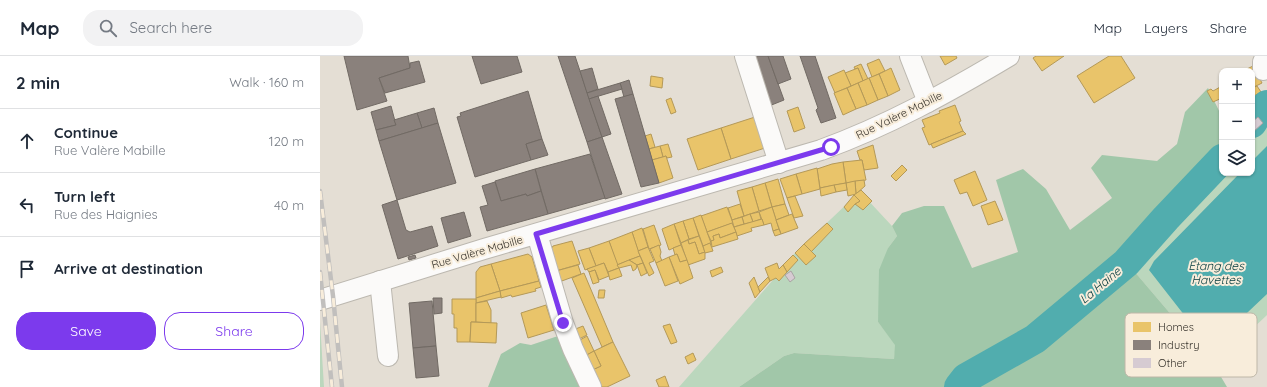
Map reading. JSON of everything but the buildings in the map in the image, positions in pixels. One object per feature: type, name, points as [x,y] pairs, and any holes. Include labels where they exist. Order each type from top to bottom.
[{"type":"street","points":[[745,56],[779,163]]},
{"type":"street","points":[[910,56],[928,102]]},
{"type":"street","name":"Rue Valère Mabille","points":[[322,300],[536,234],[821,150],[852,138],[960,86],[1009,56]]},
{"type":"street","points":[[536,234],[563,323],[591,387]]},
{"type":"street","points":[[380,281],[388,356]]},
{"type":"green space","points":[[1208,88],[1219,111],[1219,176],[1221,176],[1134,271],[1170,313],[1125,313],[1125,377],[1221,377],[1227,387],[739,387],[784,356],[794,353],[894,359],[895,345],[878,322],[879,270],[888,248],[897,236],[892,226],[902,213],[924,206],[944,206],[972,268],[1018,252],[996,180],[1023,169],[1046,189],[1070,230],[1112,198],[1091,168],[1102,155],[1157,161],[1177,144],[1185,112]]},
{"type":"green space","name":"Étang des Havettes","points":[[1267,113],[1267,315],[1257,324],[1257,313],[1170,313],[1134,271],[1221,176],[1255,176],[1255,118]]},
{"type":"green space","points":[[865,197],[892,226],[897,236],[888,248],[878,322],[896,345],[894,359],[794,353],[784,356],[739,387],[679,387],[773,280],[792,256],[851,200]]},
{"type":"green space","points":[[320,322],[324,387],[320,387]]},
{"type":"green space","points":[[561,335],[584,387],[488,387],[501,354],[520,343],[531,345]]},
{"type":"water","name":"Étang des Havettes","points":[[1267,146],[1267,294],[1247,313],[1183,313],[1149,270],[1154,261],[1237,176],[1255,176],[1255,158]]},
{"type":"waterway","name":"La Haine","points":[[1255,118],[1259,112],[1267,105]]},
{"type":"waterway","name":"La Haine","points":[[959,387],[966,378],[1035,339],[1126,263],[1219,162]]},
{"type":"railway","points":[[320,191],[333,296],[342,387]]},
{"type":"railway","points":[[320,272],[332,387]]},
{"type":"route","points":[[563,323],[536,234],[831,147]]}]
